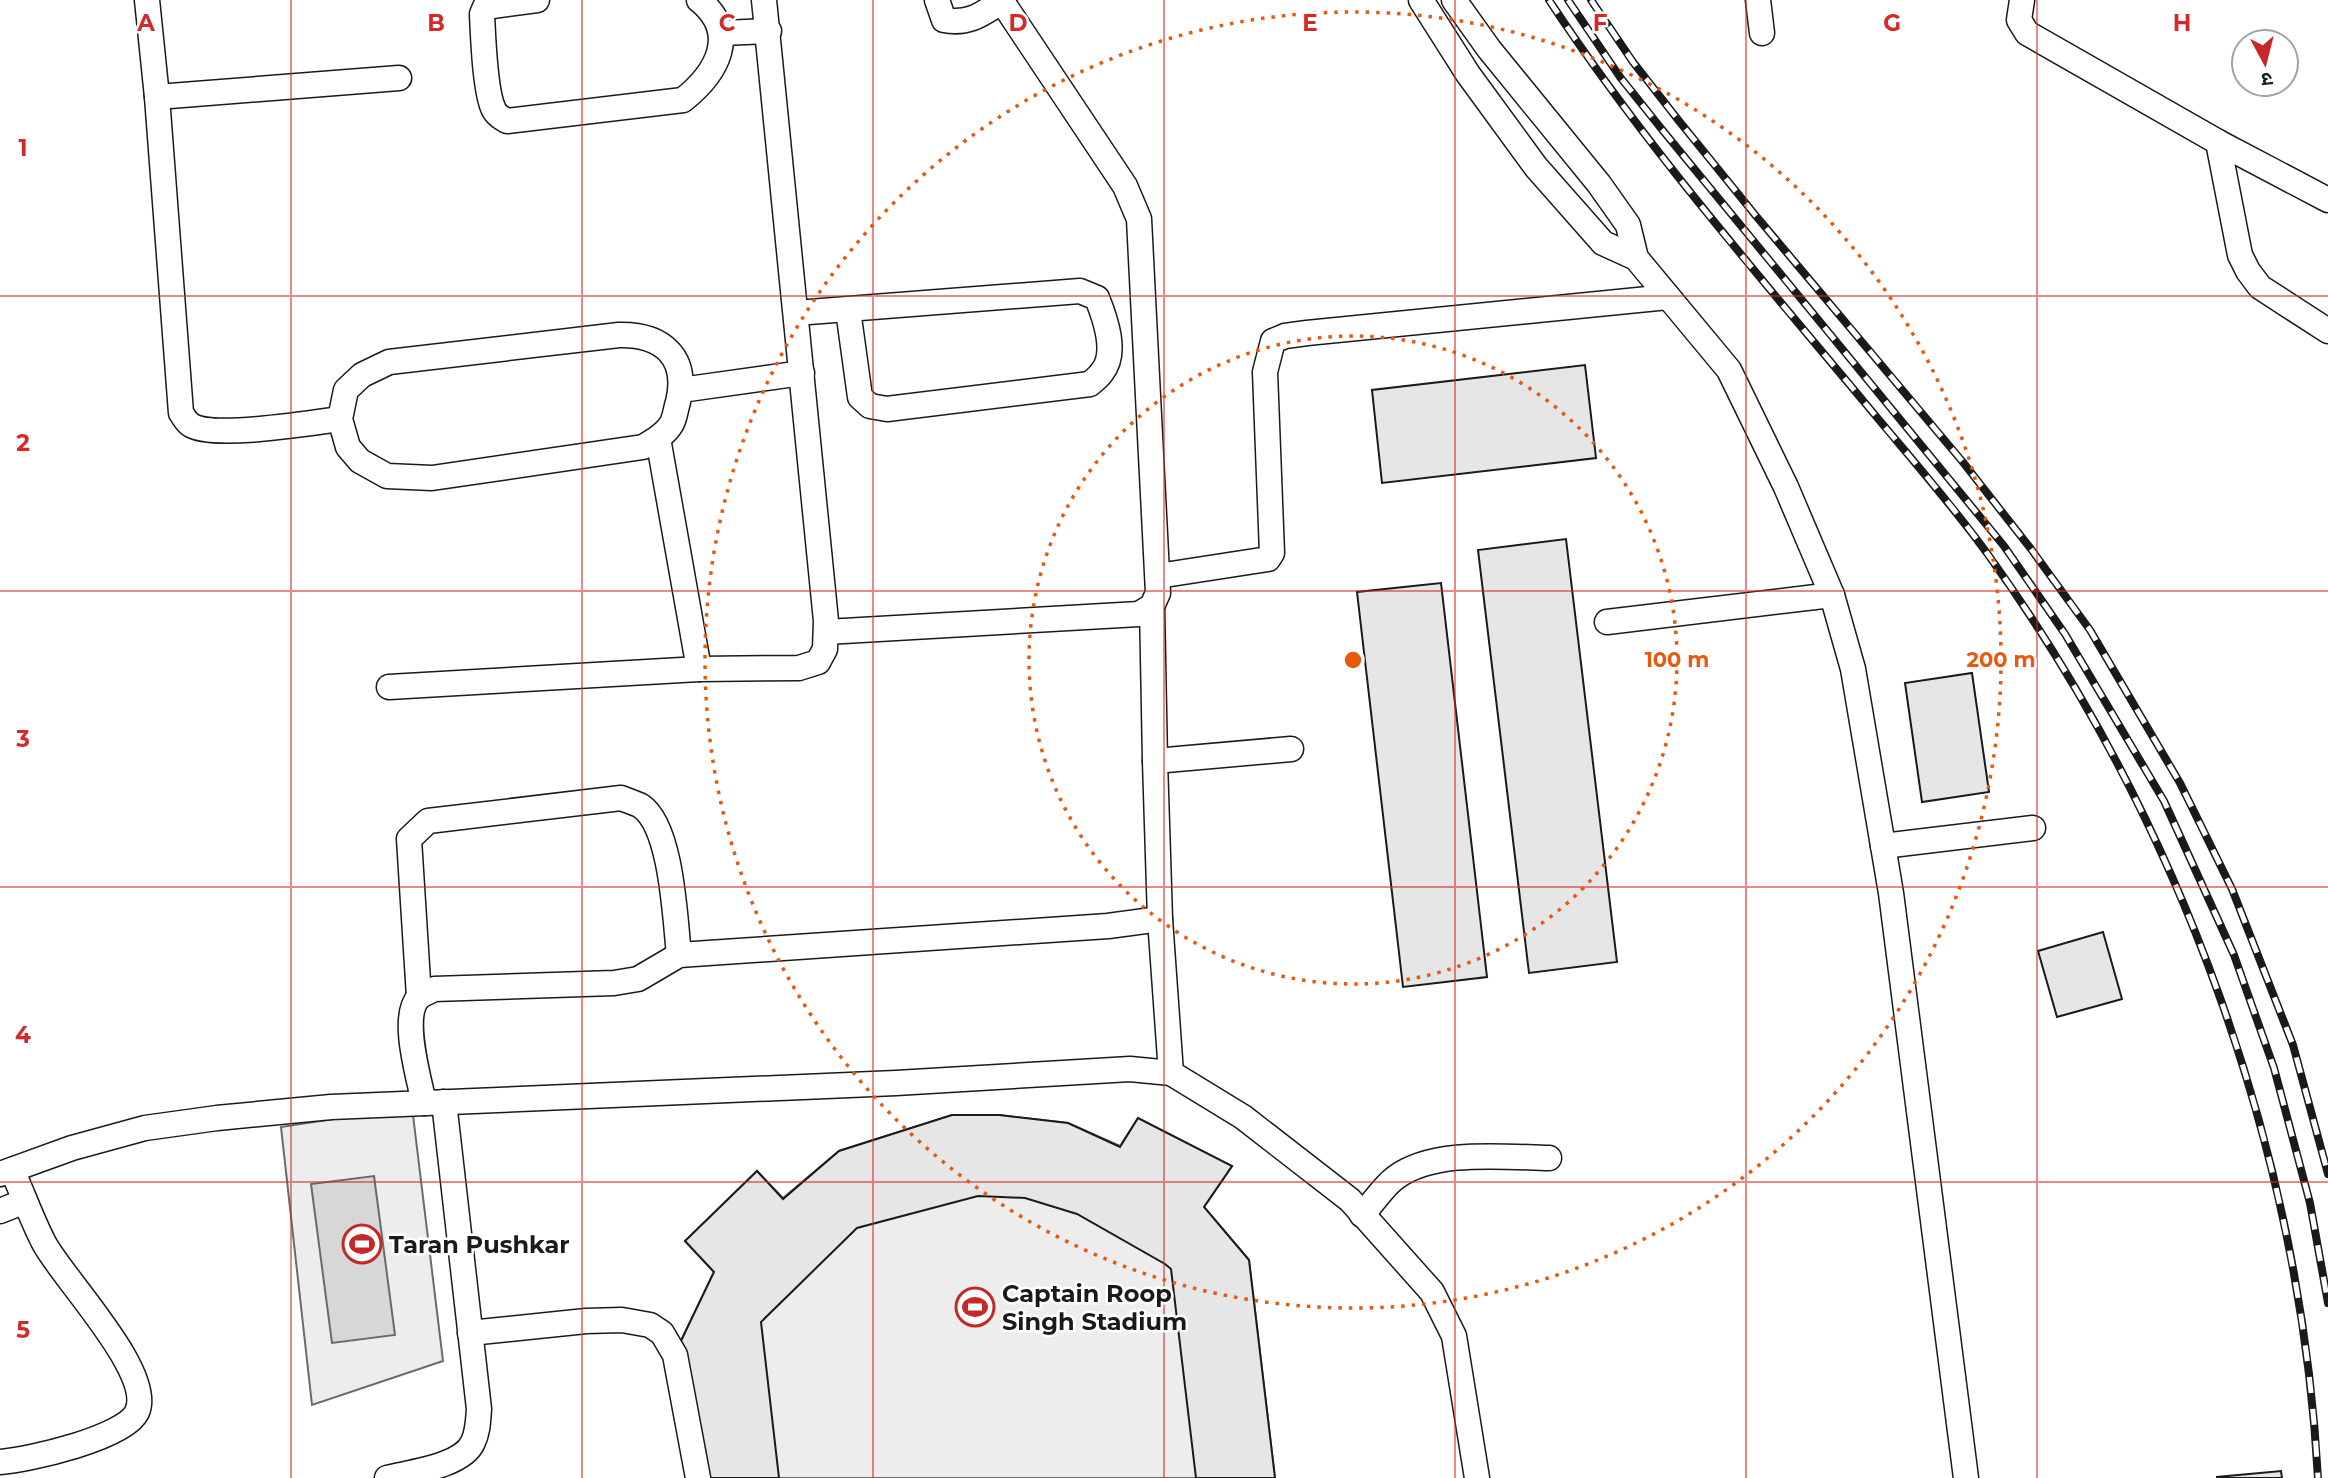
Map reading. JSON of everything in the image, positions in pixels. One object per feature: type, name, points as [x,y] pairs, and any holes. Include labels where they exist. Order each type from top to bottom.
[{"type":"street","points":[[146,0],[157,97],[181,412],[189,425],[205,430],[260,429],[340,419]]},
{"type":"street","points":[[537,0],[485,7],[481,14],[489,95],[494,110],[507,121],[683,100],[702,85],[718,57],[722,33],[717,18],[699,0]]},
{"type":"street","points":[[389,687],[699,668],[799,668],[818,662],[825,649],[826,632],[764,0]]},
{"type":"street","points":[[937,0],[944,20],[960,23],[973,19],[1003,1],[1125,186],[1139,219],[1158,576],[1158,593],[1152,606],[1155,761],[1160,919],[1171,1073]]},
{"type":"street","points":[[1422,0],[1468,74],[1536,166],[1603,243],[1636,258]]},
{"type":"street","points":[[1454,0],[1628,225],[1636,258],[1729,370],[1786,487],[1832,595],[1853,669],[1891,893],[1966,1478]]},
{"type":"street","points":[[1758,0],[1762,33]]},
{"type":"street","points":[[2022,0],[2019,20],[2027,33],[2218,142],[2328,200]]},
{"type":"street","points":[[722,33],[768,31]]},
{"type":"street","points":[[157,97],[399,78]]},
{"type":"street","points":[[2218,142],[2240,255],[2248,271],[2260,287],[2328,331]]},
{"type":"street","points":[[796,313],[1080,290],[1097,298],[1104,315],[1110,353],[1104,371],[1090,384],[887,410],[870,407],[860,397],[848,310]]},
{"type":"street","points":[[1158,576],[1268,559],[1272,552],[1265,372],[1273,341],[1285,336],[1307,333],[1668,297]]},
{"type":"street","points":[[619,335],[639,335],[657,341],[670,354],[681,372],[681,390],[673,422],[658,438],[643,447],[445,476],[387,476],[360,461],[348,447],[340,419],[346,390],[362,376],[389,362],[619,335]]},
{"type":"street","points":[[681,390],[802,373]]},
{"type":"street","points":[[658,438],[699,668]]},
{"type":"street","points":[[1607,622],[1832,595]]},
{"type":"street","points":[[826,632],[1139,614],[1152,606]]},
{"type":"street","points":[[1155,761],[1291,749]]},
{"type":"street","points":[[387,1478],[456,1461],[472,1446],[478,1428],[479,1409],[470,1332],[434,1102],[410,1028],[412,1011],[419,997],[409,839],[428,821],[621,798],[643,807],[656,824],[666,850],[679,955]]},
{"type":"street","points":[[1883,846],[2033,828]]},
{"type":"street","points":[[419,997],[434,989],[614,983],[638,979],[679,955],[1108,926],[1160,919]]},
{"type":"street","points":[[0,1462],[18,1461],[78,1445],[130,1423],[138,1410],[139,1395],[135,1375],[116,1343],[45,1245],[25,1201],[6,1172],[72,1148],[145,1128],[331,1107],[897,1083],[1130,1069],[1171,1073],[1243,1117],[1350,1200],[1432,1292],[1454,1336],[1477,1478]]},
{"type":"street","points":[[1363,1215],[1395,1178],[1425,1164],[1455,1157],[1549,1158]]},
{"type":"street","points":[[0,1211],[25,1201]]},
{"type":"street","points":[[470,1332],[586,1321],[622,1320],[650,1325],[662,1333],[675,1355],[698,1478]]},
{"type":"shaded area","name":"Taran Pushkar","points":[[412,1107],[443,1361],[312,1405],[281,1127]]},
{"type":"shaded area","name":"Captain Roop Singh Stadium","points":[[952,1115],[999,1115],[1068,1123],[1120,1146],[1138,1118],[1232,1166],[1204,1207],[1249,1260],[1275,1478],[708,1478],[680,1343],[714,1272],[685,1241],[757,1171],[783,1198],[839,1151]]},
{"type":"shaded area","points":[[374,1176],[395,1335],[332,1343],[311,1184]]},
{"type":"building","points":[[1585,365],[1596,458],[1382,483],[1372,390]]},
{"type":"building","points":[[1566,539],[1617,962],[1529,973],[1478,550]]},
{"type":"building","points":[[1441,583],[1487,977],[1403,987],[1357,592]]},
{"type":"building","points":[[1972,673],[1989,792],[1922,802],[1905,683]]},
{"type":"building","points":[[2103,932],[2122,999],[2057,1017],[2038,951]]},
{"type":"building","points":[[952,1115],[999,1115],[1068,1123],[1120,1147],[1138,1118],[1232,1166],[1204,1207],[1249,1260],[1275,1478],[1196,1478],[1171,1269],[1077,1214],[1025,1198],[978,1196],[857,1228],[761,1322],[779,1478],[708,1478],[680,1343],[714,1272],[685,1241],[757,1171],[783,1199],[839,1151]]},
{"type":"building","points":[[2281,1471],[2282,1478],[2217,1478],[2217,1477]]},
{"type":"railway","points":[[1549,0],[1662,156],[1989,556],[2058,659],[2119,767],[2173,879],[2219,994],[2257,1113],[2286,1233],[2307,1355],[2318,1478]]},
{"type":"railway","points":[[1568,0],[1620,77],[2004,546],[2065,634],[2164,801],[2234,955],[2274,1068],[2310,1203],[2328,1303]]},
{"type":"railway","points":[[1591,0],[1633,62],[1679,121],[1962,461],[2090,630],[2180,783],[2232,889],[2293,1045],[2328,1174]]},
{"type":"place","name":"Taran Pushkar","points":[[362,1244]]},
{"type":"place","name":"Captain Roop Singh Stadium","points":[[975,1307]]}]
